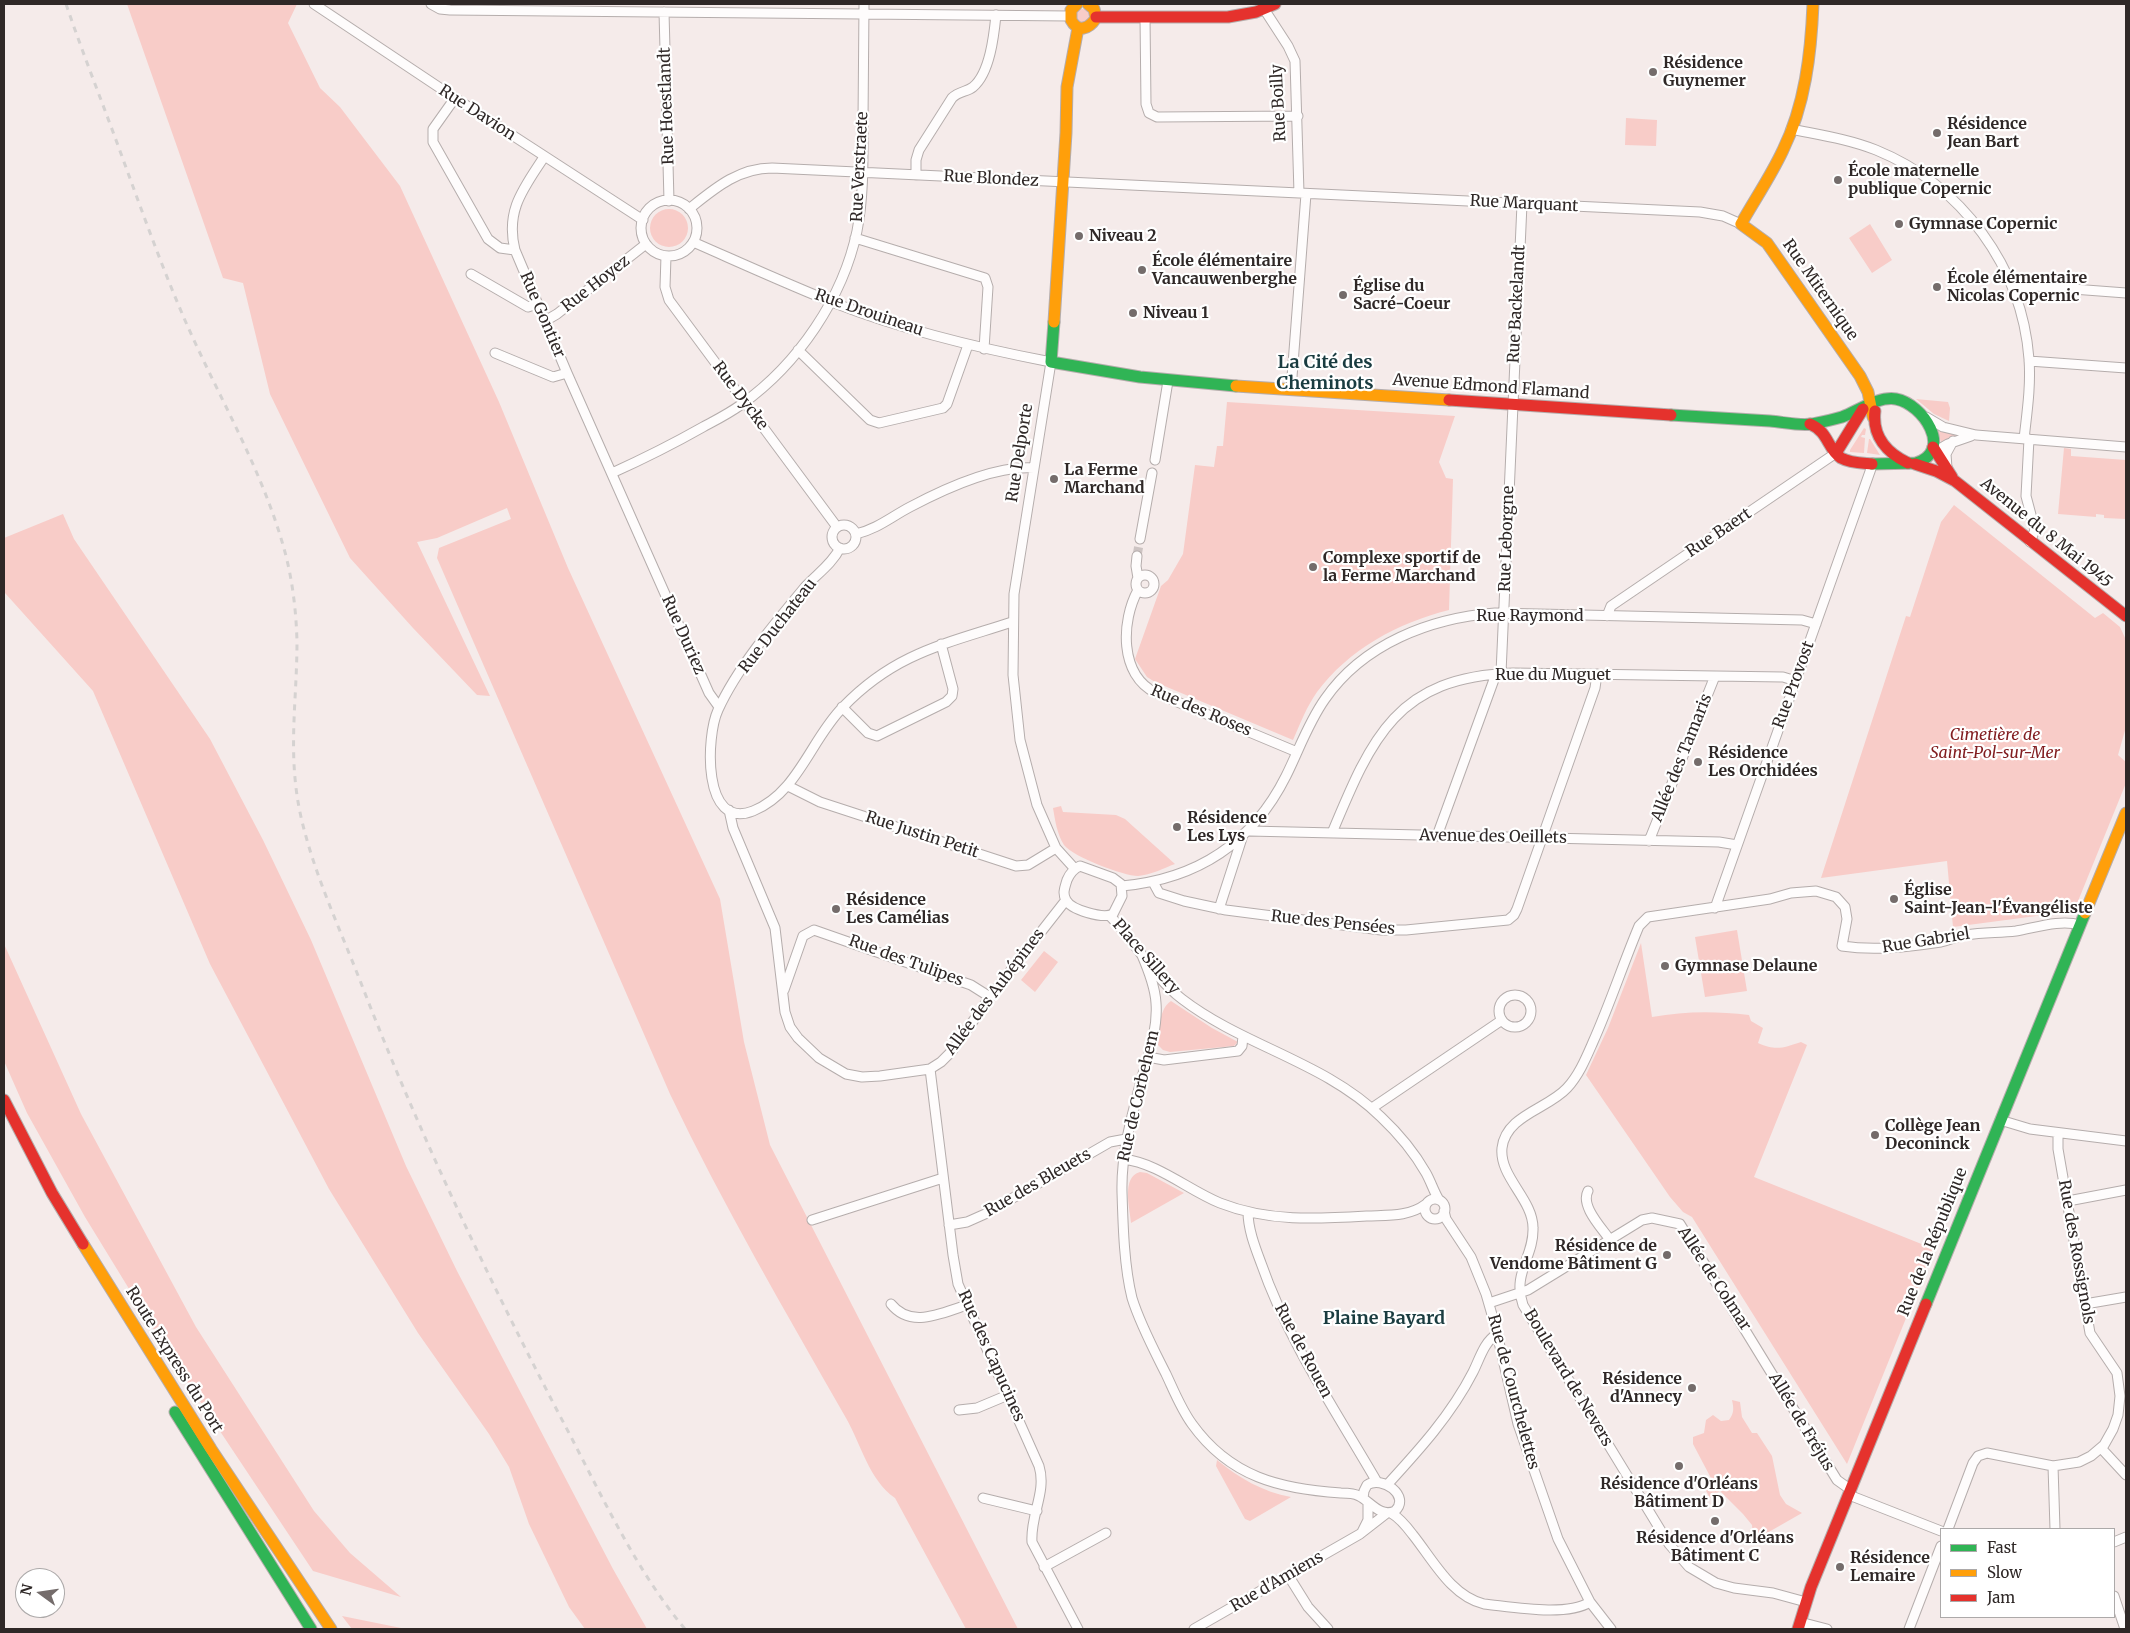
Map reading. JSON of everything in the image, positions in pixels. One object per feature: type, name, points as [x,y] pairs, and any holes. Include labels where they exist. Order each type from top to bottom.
[{"type":"street","name":"Rue Davion","points":[[314,4],[544,157],[643,220]]},
{"type":"street","points":[[431,4],[440,9],[450,10],[662,9],[864,14],[1069,16]]},
{"type":"street","name":"Rue Verstraete","points":[[612,473],[665,448],[745,402],[798,350],[812,332],[830,301],[844,273],[855,238],[863,173],[864,4]]},
{"type":"street","points":[[1077,4],[1069,16],[1072,23],[1078,28],[1084,29],[1090,27],[1096,16],[1094,9],[1088,4]]},
{"type":"street","points":[[1096,16],[1228,16],[1242,15],[1276,4]]},
{"type":"street","points":[[1741,224],[1779,156],[1802,97],[1810,59],[1813,4]]},
{"type":"street","name":"Rue Hoestlandt","points":[[662,9],[669,201]]},
{"type":"street","name":"Rue Boilly","points":[[1264,9],[1288,46],[1295,61],[1302,194],[1291,390]]},
{"type":"street","points":[[916,175],[916,160],[919,150],[953,96],[974,86],[985,66],[991,53],[996,15]]},
{"type":"street","points":[[1145,16],[1146,104],[1151,114],[1157,117],[1188,118],[1200,116],[1298,116]]},
{"type":"street","name":"Rue Delporte","points":[[1075,868],[1056,848],[1035,799],[1020,740],[1013,681],[1012,622],[1015,585],[1051,362],[1068,87],[1078,28]]},
{"type":"street","points":[[455,98],[433,130],[433,142],[488,239],[500,248],[515,250]]},
{"type":"street","points":[[1791,129],[1836,138],[1876,150],[1898,160],[1927,178],[1947,194],[1979,228],[2000,260],[2014,290],[2024,321],[2029,361],[2026,496],[2035,530],[2030,542]]},
{"type":"street","name":"Rue Gontier","points":[[544,157],[521,193],[515,207],[512,229],[515,250],[612,473]]},
{"type":"street","name":"Rue Blondez","points":[[689,209],[728,179],[756,170],[772,168],[1302,194]]},
{"type":"street","name":"Rue Marquant","points":[[1302,194],[1700,212],[1723,216],[1741,224]]},
{"type":"street","points":[[669,201],[680,203],[689,209],[697,225],[693,242],[682,253],[666,256],[654,252],[646,244],[642,233],[643,220],[646,213],[653,206],[669,201]]},
{"type":"street","name":"Rue Backelandt","points":[[1512,404],[1522,204]]},
{"type":"street","name":"Rue Miternique","points":[[1741,224],[1767,243],[1864,383]]},
{"type":"street","points":[[855,238],[986,278],[988,287],[984,349]]},
{"type":"street","name":"Rue Drouineau","points":[[693,242],[830,301],[891,323],[984,349],[1051,362]]},
{"type":"street","name":"Rue Hoyez","points":[[545,321],[557,314],[646,244]]},
{"type":"street","name":"Rue Dycke","points":[[666,256],[665,287],[670,300],[837,527]]},
{"type":"street","points":[[471,274],[528,306],[537,304]]},
{"type":"street","points":[[2014,290],[2037,286],[2126,293]]},
{"type":"street","points":[[798,350],[870,420],[880,423],[943,408],[947,404],[968,345]]},
{"type":"street","points":[[495,353],[553,377],[567,373]]},
{"type":"street","points":[[2029,361],[2126,368]]},
{"type":"street","name":"Avenue Edmond Flamand","points":[[1051,362],[1168,381],[1810,424],[1872,409]]},
{"type":"street","points":[[1154,460],[1168,381]]},
{"type":"street","points":[[1864,383],[1877,393],[1906,402],[1943,427],[1976,435],[2126,447]]},
{"type":"street","points":[[1864,383],[1872,409],[1876,432],[1886,448],[1900,460],[1936,471],[1955,481]]},
{"type":"street","points":[[1836,453],[1872,409],[1892,398]]},
{"type":"street","name":"Rue Leborgne","points":[[1437,836],[1499,673],[1504,613],[1512,404]]},
{"type":"street","points":[[1923,415],[1932,429],[1933,451],[1955,481]]},
{"type":"street","points":[[1810,424],[1824,432],[1836,453],[1849,461],[1873,463],[1914,464],[1933,451],[1953,441],[1976,435]]},
{"type":"street","points":[[1947,470],[1946,454],[1953,441]]},
{"type":"street","name":"Rue Baert","points":[[1607,616],[1608,609],[1612,606],[1836,453]]},
{"type":"street","name":"Rue Provost","points":[[1715,908],[1873,463]]},
{"type":"street","points":[[856,534],[876,528],[909,508],[956,486],[1009,470],[1024,467],[1034,468]]},
{"type":"street","name":"Rue Duriez","points":[[612,473],[710,696],[719,707]]},
{"type":"street","points":[[1140,539],[1152,474]]},
{"type":"street","name":"Avenue du 8 Mai 1945","points":[[1955,481],[2121,613],[2126,623]]},
{"type":"street","points":[[848,526],[856,534],[851,547],[840,548],[835,545],[832,539],[837,527],[848,526]]},
{"type":"street","name":"Rue Duchateau","points":[[719,707],[746,664],[780,617],[834,558],[840,548]]},
{"type":"street","name":"Rue des Roses","points":[[1138,556],[1136,566],[1138,590],[1132,602],[1126,646],[1131,667],[1144,686],[1156,693],[1297,752]]},
{"type":"street","points":[[1138,578],[1142,575],[1148,575],[1155,584],[1148,593],[1138,590]]},
{"type":"street","name":"Rue Raymond","points":[[1122,886],[1172,877],[1204,864],[1242,838],[1276,795],[1312,719],[1325,698],[1348,672],[1374,652],[1402,636],[1425,627],[1467,616],[1504,613],[1802,620],[1816,624]]},
{"type":"street","points":[[729,810],[741,813],[753,811],[770,802],[788,786],[821,733],[842,707],[865,686],[889,669],[915,654],[941,644],[1012,622]]},
{"type":"street","points":[[842,707],[868,733],[877,736],[946,702],[952,696],[953,689],[941,644]]},
{"type":"street","name":"Rue du Muguet","points":[[1332,834],[1351,787],[1380,734],[1398,713],[1420,695],[1442,685],[1463,679],[1499,673],[1716,676],[1783,678],[1796,681]]},
{"type":"street","name":"Rue des Pensées","points":[[1152,882],[1156,891],[1162,894],[1218,909],[1387,931],[1505,920],[1512,917],[1516,911],[1595,688],[1597,674]]},
{"type":"street","name":"Allée des Tamaris","points":[[1650,841],[1716,676]]},
{"type":"street","points":[[719,707],[714,722],[710,768],[713,787],[720,800],[729,810],[733,828],[775,928],[783,993]]},
{"type":"street","name":"Rue Justin Petit","points":[[788,786],[820,802],[1016,866],[1028,865],[1056,848]]},
{"type":"street","name":"Rue de la République","points":[[1799,1626],[1806,1602],[1850,1492],[2126,813]]},
{"type":"street","name":"Avenue des Oeillets","points":[[1249,831],[1719,842],[1737,845]]},
{"type":"street","points":[[1218,909],[1242,838]]},
{"type":"street","points":[[1084,867],[1116,879],[1122,886],[1122,894],[1117,908],[1110,916],[1098,916],[1072,906],[1066,900],[1064,890],[1070,874],[1075,868],[1084,867]]},
{"type":"street","name":"Rue Gabriel","points":[[1644,920],[1655,916],[1776,898],[1791,892],[1820,891],[1836,897],[1846,907],[1847,919],[1842,946],[1886,949],[1941,942],[1990,931],[2010,932],[2065,923],[2080,925]]},
{"type":"street","name":"Allée des Aubépines","points":[[783,993],[788,1022],[795,1035],[819,1058],[846,1074],[862,1077],[880,1076],[930,1069],[942,1062],[952,1051],[990,997],[1066,900]]},
{"type":"street","name":"Place Sillery","points":[[1110,916],[1158,977],[1181,998],[1210,1018],[1243,1036]]},
{"type":"street","name":"Boulevard de Nevers","points":[[1644,920],[1637,930],[1610,1004],[1573,1080],[1564,1091],[1516,1123],[1504,1140],[1502,1153],[1504,1161],[1533,1224],[1532,1240],[1520,1276],[1520,1294],[1527,1312],[1680,1559],[1700,1575],[1723,1586],[1773,1592],[1806,1602]]},
{"type":"street","name":"Rue des Tulipes","points":[[783,993],[804,936],[811,930],[819,930],[970,984],[990,997]]},
{"type":"street","name":"Rue de Corbehem","points":[[1141,953],[1151,981],[1156,1006],[1155,1030],[1126,1138],[1124,1159],[1122,1202],[1128,1274],[1132,1297],[1153,1348],[1193,1425],[1220,1454],[1246,1471],[1267,1481],[1295,1489],[1353,1494],[1366,1501]]},
{"type":"street","points":[[1372,1108],[1502,1020]]},
{"type":"street","points":[[1148,1057],[1168,1060],[1238,1051],[1242,1046],[1243,1036],[1324,1076],[1372,1108],[1398,1135],[1420,1162],[1439,1200],[1443,1204],[1444,1212],[1438,1218],[1394,1215]]},
{"type":"street","name":"Rue des Capucines","points":[[930,1069],[955,1270],[967,1305],[1041,1471],[1042,1489],[1032,1528],[1032,1542],[1078,1629]]},
{"type":"street","name":"Route Express du Port","points":[[4,1100],[36,1163],[88,1253],[211,1449],[331,1629]]},
{"type":"street","points":[[2000,1120],[2019,1127],[2126,1141]]},
{"type":"street","name":"Route Express du Port","points":[[4,1124],[33,1181],[77,1256],[311,1629]]},
{"type":"street","name":"Rue des Rossignols","points":[[1948,1528],[1973,1463],[1980,1454],[1989,1453],[2053,1466],[2079,1462],[2101,1448],[2115,1425],[2120,1410],[2123,1396],[2115,1369],[2091,1336],[2058,1145],[2058,1133]]},
{"type":"street","name":"Rue des Bleuets","points":[[949,1226],[980,1217],[1110,1142],[1126,1138]]},
{"type":"street","points":[[1124,1159],[1144,1164],[1213,1200],[1248,1212],[1304,1220],[1394,1215],[1414,1211],[1432,1200],[1439,1200]]},
{"type":"street","points":[[812,1220],[943,1178]]},
{"type":"street","points":[[2068,1201],[2126,1190]]},
{"type":"street","points":[[1588,1191],[1586,1197],[1587,1205],[1610,1240]]},
{"type":"street","points":[[1426,1204],[1426,1213],[1433,1219]]},
{"type":"street","name":"Rue de Rouen","points":[[1248,1212],[1255,1247],[1281,1314],[1377,1482]]},
{"type":"street","name":"Rue de Courchelettes","points":[[1444,1212],[1446,1219],[1471,1257],[1489,1303],[1498,1334],[1518,1424],[1547,1511],[1565,1556],[1590,1602],[1611,1629]]},
{"type":"street","name":"Allée de Colmar","points":[[1489,1303],[1520,1294],[1649,1218],[1680,1224],[1757,1348]]},
{"type":"street","points":[[2085,1304],[2126,1297]]},
{"type":"street","points":[[891,1304],[899,1313],[915,1319],[967,1305]]},
{"type":"street","points":[[1387,1485],[1443,1421],[1466,1386],[1487,1342],[1498,1334]]},
{"type":"street","name":"Allée de Fréjus","points":[[1757,1348],[1837,1480],[1850,1492]]},
{"type":"street","points":[[959,1410],[977,1408],[1008,1395]]},
{"type":"street","points":[[2101,1448],[2126,1475]]},
{"type":"street","points":[[2053,1466],[2054,1528]]},
{"type":"street","points":[[1360,1534],[1368,1520],[1366,1487],[1371,1482],[1387,1485],[1400,1498],[1398,1508],[1389,1513]]},
{"type":"street","points":[[1850,1492],[1940,1530]]},
{"type":"street","points":[[983,1498],[1037,1511]]},
{"type":"street","points":[[1366,1501],[1389,1513],[1405,1525],[1457,1591],[1472,1600],[1491,1604],[1560,1610],[1578,1608],[1590,1602]]},
{"type":"street","name":"Rue d'Amiens","points":[[1194,1629],[1360,1534],[1389,1513]]},
{"type":"street","points":[[1044,1567],[1106,1533]]},
{"type":"street","points":[[1910,1629],[1940,1549]]},
{"type":"street","points":[[1288,1575],[1308,1607],[1328,1629]]},
{"type":"street","points":[[288,1593],[306,1629]]},
{"type":"street","points":[[2115,1599],[2125,1629]]},
{"type":"street","points":[[1799,1626],[1827,1629]]},
{"type":"green space","points":[[127,4],[297,4],[288,23],[320,88],[340,107],[400,186],[499,402],[568,568],[720,899],[744,1042],[770,1145],[1018,1629],[966,1629],[895,1498],[878,1482],[872,1472],[846,1418],[733,1217],[670,1094],[437,558],[439,548],[511,519],[507,508],[437,538],[417,542],[490,696],[477,695],[350,558],[270,394],[243,283],[223,278]]},
{"type":"green space","points":[[1082,9],[1087,11],[1089,16],[1087,21],[1082,23],[1077,21],[1075,16],[1077,11]]},
{"type":"green space","points":[[1626,118],[1657,120],[1656,146],[1625,145]]},
{"type":"green space","points":[[669,209],[682,215],[688,228],[682,241],[669,247],[656,241],[650,228],[656,215]]},
{"type":"green space","points":[[1870,224],[1892,260],[1872,273],[1849,238]]},
{"type":"green space","points":[[1916,399],[1948,402],[1950,408],[1949,421],[1934,414]]},
{"type":"green space","name":"Complexe sportif de la Ferme Marchand","points":[[1227,402],[1455,416],[1439,462],[1446,478],[1453,479],[1449,610],[1430,615],[1393,630],[1359,651],[1344,663],[1313,697],[1293,740],[1155,682],[1147,677],[1135,659],[1161,586],[1168,580],[1183,554],[1195,465],[1214,467],[1217,446],[1223,446]]},
{"type":"green space","points":[[1864,428],[1866,429],[1865,435],[1861,437],[1865,438],[1864,453],[1850,452],[1850,450]]},
{"type":"green space","points":[[1937,431],[1955,435],[1955,437],[1942,444]]},
{"type":"green space","points":[[1870,439],[1880,455],[1867,453]]},
{"type":"green space","points":[[2064,448],[2071,449],[2071,456],[2126,460],[2126,519],[2104,518],[2104,515],[2096,514],[2096,517],[2058,514]]},
{"type":"green space","name":"Cimetière de Saint-Pol-sur-Mer","points":[[1954,505],[2095,618],[2103,613],[2120,627],[2126,640],[2126,727],[2118,755],[2126,762],[2126,783],[2074,911],[1953,927],[1947,861],[1821,878],[1906,616],[1910,617],[1941,522]]},
{"type":"green space","points":[[63,514],[74,539],[210,739],[263,840],[311,940],[406,1166],[457,1271],[613,1569],[647,1629],[585,1629],[569,1607],[529,1524],[509,1467],[489,1434],[418,1333],[329,1189],[210,964],[93,691],[5,593],[4,538]]},
{"type":"green space","points":[[1061,806],[1063,812],[1116,815],[1125,819],[1175,864],[1153,873],[1138,876],[1111,869],[1077,855],[1064,845],[1058,832],[1053,808]]},
{"type":"green space","points":[[1737,930],[1747,991],[1705,997],[1695,937]]},
{"type":"green space","points":[[1641,943],[1652,1017],[1700,1012],[1749,1015],[1751,1021],[1763,1028],[1758,1043],[1775,1048],[1801,1042],[1807,1045],[1754,1177],[1934,1249],[1847,1464],[1692,1217],[1683,1212],[1670,1197],[1586,1075],[1608,1028]]},
{"type":"green space","points":[[4,944],[81,1114],[196,1327],[314,1511],[350,1553],[401,1597],[313,1571],[172,1359],[85,1217],[27,1113],[4,1061]]},
{"type":"green space","points":[[1044,951],[1058,962],[1035,992],[1021,980]]},
{"type":"green space","points":[[1171,1001],[1212,1028],[1238,1042],[1234,1046],[1170,1052],[1163,1050],[1158,1045],[1160,1021],[1164,1010]]},
{"type":"green space","points":[[1140,1172],[1147,1173],[1184,1193],[1131,1223],[1128,1202],[1130,1180]]},
{"type":"green space","points":[[1732,1400],[1740,1402],[1742,1417],[1752,1433],[1757,1433],[1772,1456],[1780,1495],[1786,1504],[1802,1513],[1753,1541],[1752,1525],[1720,1491],[1710,1498],[1704,1487],[1712,1480],[1693,1444],[1693,1437],[1704,1433],[1706,1420],[1713,1415],[1721,1421],[1729,1420],[1733,1411]]},
{"type":"green space","points":[[1217,1460],[1234,1473],[1252,1483],[1271,1492],[1291,1497],[1250,1521],[1245,1519],[1216,1466]]},
{"type":"green space","points":[[342,1616],[406,1629],[352,1629]]},
{"type":"tunnel","points":[[1137,556],[1140,539]]},
{"type":"railway","points":[[66,4],[168,279],[184,318],[250,458],[283,545],[295,604],[297,641],[294,772],[306,838],[328,901],[406,1094],[454,1203],[506,1310],[617,1526],[649,1580],[685,1629]]},
{"type":"traffic: fast","points":[[1054,322],[1051,362],[1140,377],[1236,386]]},
{"type":"traffic: fast","points":[[1671,415],[1807,424],[1842,417],[1868,405],[1889,399],[1896,399],[1916,409],[1930,428],[1933,439],[1933,449],[1927,457],[1916,463],[1872,464]]},
{"type":"traffic: fast","points":[[1926,1304],[2085,913]]},
{"type":"traffic: fast","points":[[175,1412],[311,1629]]},
{"type":"traffic: slow","points":[[1077,4],[1071,10],[1071,20],[1080,28],[1087,27],[1096,18],[1094,9],[1088,4]]},
{"type":"traffic: slow","points":[[1813,4],[1811,42],[1802,97],[1797,115],[1778,160],[1741,224],[1767,243],[1860,376],[1868,392],[1873,417]]},
{"type":"traffic: slow","points":[[1054,322],[1066,133],[1067,87],[1078,28]]},
{"type":"traffic: slow","points":[[1236,386],[1449,400]]},
{"type":"traffic: slow","points":[[2085,913],[2126,813]]},
{"type":"traffic: slow","points":[[83,1244],[211,1449],[331,1629]]},
{"type":"traffic: jam","points":[[1096,17],[1228,17],[1256,12],[1275,4]]},
{"type":"traffic: jam","points":[[1449,400],[1671,415]]},
{"type":"traffic: jam","points":[[1836,453],[1863,409]]},
{"type":"traffic: jam","points":[[1875,411],[1876,428],[1882,443],[1900,459],[1908,463]]},
{"type":"traffic: jam","points":[[1810,424],[1821,431],[1833,450],[1841,458],[1852,462],[1872,464]]},
{"type":"traffic: jam","points":[[1933,447],[1952,477]]},
{"type":"traffic: jam","points":[[1915,464],[1936,471],[1955,481],[2126,616]]},
{"type":"traffic: jam","points":[[4,1100],[52,1193],[83,1244]]},
{"type":"traffic: jam","points":[[1798,1629],[1811,1587],[1926,1304]]},
{"type":"place","name":"Résidence Guynemer","points":[[1653,72]]},
{"type":"place","name":"Résidence Jean Bart","points":[[1937,133]]},
{"type":"place","name":"École maternelle publique Copernic","points":[[1838,180]]},
{"type":"place","name":"Gymnase Copernic","points":[[1899,224]]},
{"type":"place","name":"Niveau 2","points":[[1079,236]]},
{"type":"place","name":"École élémentaire Vancauwenberghe","points":[[1142,270]]},
{"type":"place","name":"École élémentaire Nicolas Copernic","points":[[1937,287]]},
{"type":"place","name":"Église du Sacré-Coeur","points":[[1343,295]]},
{"type":"place","name":"Niveau 1","points":[[1133,313]]},
{"type":"place","name":"La Ferme Marchand","points":[[1054,479]]},
{"type":"place","name":"Complexe sportif de la Ferme Marchand","points":[[1313,567]]},
{"type":"place","name":"Résidence Les Orchidées","points":[[1698,762]]},
{"type":"place","name":"Résidence Les Lys","points":[[1177,827]]},
{"type":"place","name":"Église Saint-Jean-l'Évangéliste","points":[[1894,899]]},
{"type":"place","name":"Résidence Les Camélias","points":[[836,909]]},
{"type":"place","name":"Gymnase Delaune","points":[[1665,966]]},
{"type":"place","name":"Collège Jean Deconinck","points":[[1875,1135]]},
{"type":"place","name":"Résidence de Vendome Bâtiment G","points":[[1667,1255]]},
{"type":"place","name":"Résidence d'Annecy","points":[[1692,1388]]},
{"type":"place","name":"Résidence d'Orléans Bâtiment D","points":[[1679,1466]]},
{"type":"place","name":"Résidence d'Orléans Bâtiment C","points":[[1715,1521]]},
{"type":"place","name":"Résidence Lemaire","points":[[1840,1567]]},
{"type":"district","name":"La Cité des Cheminots","points":[[1325,373]]},
{"type":"district","name":"Plaine Bayard","points":[[1384,1319]]}]
